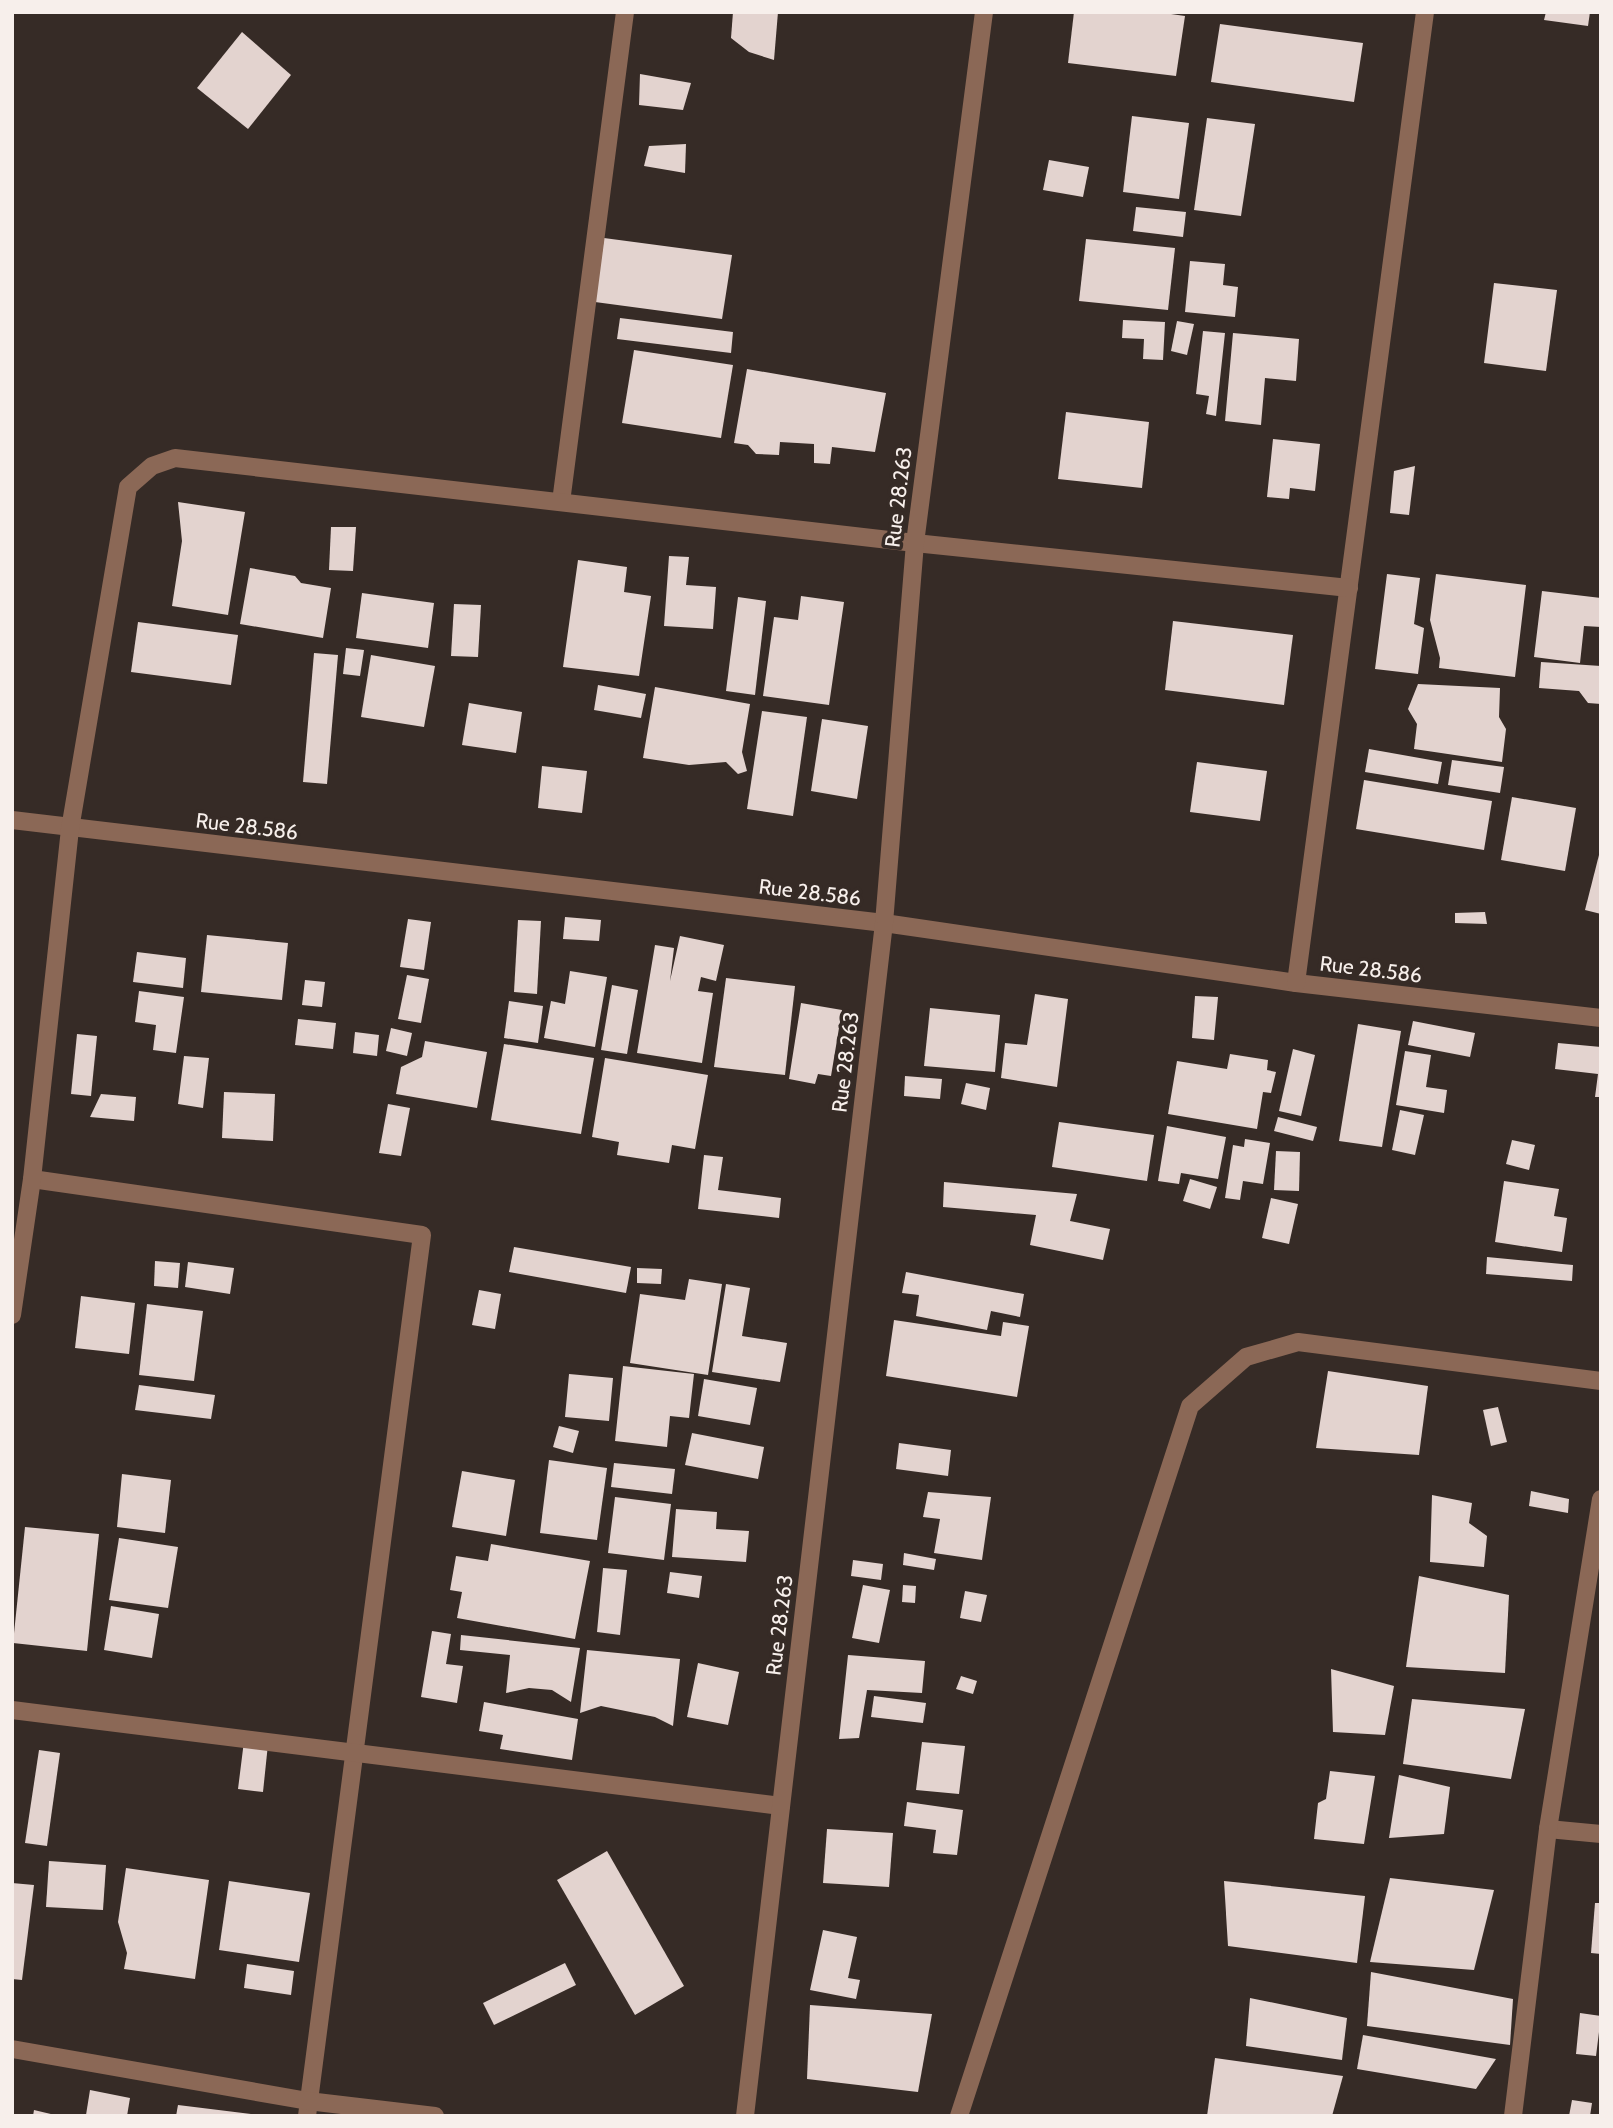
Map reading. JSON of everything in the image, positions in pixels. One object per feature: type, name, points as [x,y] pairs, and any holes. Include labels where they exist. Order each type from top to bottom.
[{"type":"street","points":[[561,502],[625,12]]},
{"type":"street","name":"Rue 28.263","points":[[745,2116],[884,923],[915,543],[985,12]]},
{"type":"street","points":[[1296,983],[1424,12]]},
{"type":"street","points":[[12,1315],[32,1179],[70,829],[128,487],[140,473],[175,458],[915,543],[1349,588]]},
{"type":"street","name":"Rue 28.586","points":[[12,820],[70,829],[884,923],[1296,983],[1601,1018]]},
{"type":"street","points":[[32,1179],[422,1235],[307,2108]]},
{"type":"street","points":[[959,2116],[1190,1406],[1246,1357],[1298,1342],[1601,1381]]},
{"type":"street","points":[[1513,2116],[1548,1829],[1601,1499]]},
{"type":"street","points":[[12,1710],[781,1806]]},
{"type":"street","points":[[1548,1829],[1601,1834]]},
{"type":"street","points":[[12,2049],[307,2108],[435,2116]]},
{"type":"building","points":[[733,12],[778,12],[774,60],[749,52],[731,38]]},
{"type":"building","points":[[1074,12],[1157,12],[1185,16],[1176,76],[1068,63]]},
{"type":"building","points":[[1546,12],[1590,12],[1588,26],[1544,20]]},
{"type":"building","points":[[1220,24],[1363,43],[1354,102],[1211,82]]},
{"type":"building","points":[[242,32],[291,75],[248,129],[197,88]]},
{"type":"building","points":[[640,74],[691,83],[683,110],[639,105]]},
{"type":"building","points":[[1132,116],[1189,123],[1179,199],[1123,192]]},
{"type":"building","points":[[1207,118],[1255,124],[1241,216],[1194,210]]},
{"type":"building","points":[[686,144],[685,173],[644,166],[649,146]]},
{"type":"building","points":[[1049,160],[1089,167],[1083,197],[1043,190]]},
{"type":"building","points":[[1136,207],[1186,212],[1183,237],[1133,231]]},
{"type":"building","points":[[604,238],[732,255],[722,319],[595,302]]},
{"type":"building","points":[[1086,239],[1175,248],[1168,310],[1079,301]]},
{"type":"building","points":[[1190,261],[1225,264],[1223,285],[1238,287],[1235,317],[1185,312]]},
{"type":"building","points":[[1494,283],[1557,290],[1546,371],[1484,363]]},
{"type":"building","points":[[620,318],[733,332],[731,353],[617,339]]},
{"type":"building","points":[[1123,320],[1165,322],[1163,360],[1143,359],[1144,339],[1122,338]]},
{"type":"building","points":[[1177,321],[1194,324],[1187,355],[1171,351]]},
{"type":"building","points":[[1203,331],[1225,333],[1216,416],[1206,414],[1209,396],[1196,394]]},
{"type":"building","points":[[1233,333],[1299,339],[1296,381],[1265,378],[1261,425],[1225,421]]},
{"type":"building","points":[[634,350],[733,365],[721,438],[622,423]]},
{"type":"building","points":[[747,369],[886,393],[875,452],[832,447],[830,464],[814,463],[814,444],[780,442],[779,455],[756,454],[748,445],[734,443]]},
{"type":"building","points":[[1066,412],[1149,422],[1142,488],[1058,479]]},
{"type":"building","points":[[1273,439],[1320,444],[1315,491],[1290,488],[1289,499],[1267,497]]},
{"type":"building","points":[[1415,466],[1409,515],[1390,513],[1394,471]]},
{"type":"building","points":[[178,502],[245,512],[228,615],[172,606],[182,541]]},
{"type":"building","points":[[331,527],[356,527],[353,571],[329,570]]},
{"type":"building","points":[[669,556],[689,557],[686,585],[716,587],[713,629],[664,626]]},
{"type":"building","points":[[578,560],[627,567],[624,592],[651,596],[639,676],[563,667]]},
{"type":"building","points":[[250,568],[295,576],[301,583],[331,588],[323,638],[240,624]]},
{"type":"building","points":[[1387,574],[1420,578],[1414,624],[1424,628],[1418,674],[1375,669]]},
{"type":"building","points":[[1436,574],[1526,585],[1515,677],[1439,668],[1440,658],[1430,620]]},
{"type":"building","points":[[1542,591],[1601,598],[1601,627],[1584,626],[1580,663],[1534,657]]},
{"type":"building","points":[[362,593],[434,603],[428,648],[356,638]]},
{"type":"building","points":[[801,596],[844,602],[829,705],[763,696],[774,617],[798,620]]},
{"type":"building","points":[[738,597],[766,601],[755,695],[726,691]]},
{"type":"building","points":[[454,604],[481,605],[478,657],[451,656]]},
{"type":"building","points":[[1173,621],[1293,635],[1284,705],[1165,690]]},
{"type":"building","points":[[138,622],[238,635],[231,685],[131,672]]},
{"type":"building","points":[[346,648],[364,650],[360,676],[343,674]]},
{"type":"building","points":[[314,653],[338,655],[327,784],[303,782]]},
{"type":"building","points":[[371,655],[435,666],[424,727],[361,717]]},
{"type":"building","points":[[1541,662],[1601,666],[1601,704],[1588,703],[1579,691],[1539,688]]},
{"type":"building","points":[[1418,684],[1500,688],[1499,717],[1506,729],[1502,762],[1414,749],[1417,724],[1408,709]]},
{"type":"building","points":[[598,685],[646,694],[641,718],[594,710]]},
{"type":"building","points":[[655,687],[750,704],[742,752],[747,771],[738,774],[726,762],[689,765],[643,758]]},
{"type":"building","points":[[469,703],[522,712],[516,753],[462,745]]},
{"type":"building","points":[[762,711],[807,717],[793,816],[747,809]]},
{"type":"building","points":[[822,719],[868,726],[857,799],[811,791]]},
{"type":"building","points":[[1369,749],[1442,762],[1438,784],[1365,772]]},
{"type":"building","points":[[1452,760],[1504,767],[1500,793],[1448,785]]},
{"type":"building","points":[[1197,762],[1267,771],[1260,821],[1190,812]]},
{"type":"building","points":[[542,766],[587,771],[582,813],[538,808]]},
{"type":"building","points":[[1364,780],[1492,801],[1484,850],[1356,829]]},
{"type":"building","points":[[1512,797],[1576,808],[1565,871],[1501,860]]},
{"type":"building","points":[[1601,851],[1601,914],[1585,910]]},
{"type":"building","points":[[1485,912],[1487,924],[1455,923],[1455,913]]},
{"type":"building","points":[[565,917],[601,920],[599,941],[563,939]]},
{"type":"building","points":[[408,919],[431,922],[424,970],[400,967]]},
{"type":"building","points":[[518,920],[541,921],[537,994],[514,992]]},
{"type":"building","points":[[207,935],[288,943],[282,1000],[201,992]]},
{"type":"building","points":[[680,936],[724,945],[716,981],[701,977],[698,991],[713,993],[702,1063],[637,1053],[655,945],[674,948],[670,981]]},
{"type":"building","points":[[137,952],[186,958],[183,988],[133,982]]},
{"type":"building","points":[[570,971],[607,977],[595,1047],[544,1038],[551,1001],[565,1004]]},
{"type":"building","points":[[407,975],[429,979],[421,1023],[398,1019]]},
{"type":"building","points":[[726,978],[795,986],[785,1075],[714,1067]]},
{"type":"building","points":[[305,980],[325,982],[322,1007],[302,1005]]},
{"type":"building","points":[[612,985],[638,990],[627,1054],[601,1050]]},
{"type":"building","points":[[139,991],[184,997],[176,1053],[153,1050],[156,1025],[135,1022]]},
{"type":"building","points":[[1035,994],[1068,999],[1057,1087],[1001,1078],[1005,1043],[1027,1045]]},
{"type":"building","points":[[1195,996],[1218,997],[1214,1040],[1192,1038]]},
{"type":"building","points":[[509,1001],[543,1006],[538,1043],[504,1038]]},
{"type":"building","points":[[801,1003],[842,1010],[831,1076],[818,1074],[815,1084],[789,1079]]},
{"type":"building","points":[[930,1008],[1000,1015],[995,1072],[924,1066]]},
{"type":"building","points":[[298,1019],[336,1023],[333,1049],[295,1045]]},
{"type":"building","points":[[1413,1021],[1475,1033],[1470,1057],[1408,1045]]},
{"type":"building","points":[[1358,1024],[1401,1031],[1382,1147],[1339,1141]]},
{"type":"building","points":[[391,1028],[412,1033],[407,1056],[386,1051]]},
{"type":"building","points":[[355,1032],[379,1035],[377,1056],[353,1053]]},
{"type":"building","points":[[77,1034],[97,1036],[91,1096],[71,1094]]},
{"type":"building","points":[[425,1041],[487,1052],[477,1108],[396,1094],[401,1067],[422,1057]]},
{"type":"building","points":[[1558,1043],[1601,1047],[1601,1097],[1595,1097],[1598,1074],[1555,1069]]},
{"type":"building","points":[[504,1044],[594,1058],[581,1134],[491,1120]]},
{"type":"building","points":[[1293,1049],[1315,1055],[1301,1116],[1279,1111]]},
{"type":"building","points":[[1405,1051],[1431,1055],[1426,1087],[1447,1090],[1444,1113],[1396,1105]]},
{"type":"building","points":[[1230,1054],[1268,1060],[1267,1070],[1276,1072],[1271,1093],[1263,1092],[1257,1129],[1168,1114],[1177,1061],[1227,1069]]},
{"type":"building","points":[[184,1056],[209,1058],[203,1108],[178,1104]]},
{"type":"building","points":[[605,1058],[708,1075],[695,1149],[672,1145],[669,1163],[617,1155],[619,1142],[592,1137]]},
{"type":"building","points":[[905,1076],[942,1079],[940,1099],[904,1096]]},
{"type":"building","points":[[966,1083],[990,1088],[986,1110],[961,1104]]},
{"type":"building","points":[[224,1092],[275,1094],[273,1141],[222,1138]]},
{"type":"building","points":[[101,1094],[136,1097],[134,1121],[90,1117]]},
{"type":"building","points":[[388,1104],[410,1108],[401,1156],[379,1153]]},
{"type":"building","points":[[1400,1110],[1424,1115],[1415,1155],[1392,1150]]},
{"type":"building","points":[[1278,1117],[1317,1127],[1313,1141],[1274,1131]]},
{"type":"building","points":[[1059,1122],[1154,1135],[1147,1181],[1052,1167]]},
{"type":"building","points":[[1167,1126],[1226,1137],[1218,1179],[1181,1173],[1179,1184],[1158,1181]]},
{"type":"building","points":[[1245,1139],[1270,1143],[1263,1184],[1243,1181],[1240,1200],[1225,1198],[1233,1145],[1244,1147]]},
{"type":"building","points":[[1512,1140],[1535,1145],[1529,1170],[1506,1164]]},
{"type":"building","points":[[1276,1151],[1300,1152],[1299,1191],[1274,1190]]},
{"type":"building","points":[[704,1155],[723,1157],[718,1190],[781,1198],[779,1218],[698,1209]]},
{"type":"building","points":[[1190,1179],[1217,1187],[1210,1209],[1183,1201]]},
{"type":"building","points":[[1504,1181],[1559,1189],[1554,1216],[1567,1218],[1562,1252],[1495,1242]]},
{"type":"building","points":[[944,1182],[1077,1194],[1070,1221],[1110,1229],[1103,1260],[1030,1245],[1036,1215],[943,1207]]},
{"type":"building","points":[[1271,1198],[1298,1204],[1289,1244],[1262,1238]]},
{"type":"building","points":[[514,1247],[631,1267],[626,1293],[509,1272]]},
{"type":"building","points":[[1487,1257],[1573,1265],[1572,1281],[1486,1274]]},
{"type":"building","points":[[155,1261],[180,1263],[178,1288],[154,1286]]},
{"type":"building","points":[[188,1262],[234,1268],[230,1294],[185,1287]]},
{"type":"building","points":[[637,1268],[662,1269],[661,1284],[637,1283]]},
{"type":"building","points":[[906,1272],[1024,1294],[1020,1317],[991,1311],[987,1330],[916,1316],[919,1295],[902,1293]]},
{"type":"building","points":[[689,1279],[722,1284],[708,1375],[630,1363],[640,1294],[685,1300]]},
{"type":"building","points":[[726,1284],[750,1288],[742,1336],[787,1343],[780,1382],[712,1372]]},
{"type":"building","points":[[479,1290],[501,1294],[495,1329],[472,1325]]},
{"type":"building","points":[[81,1296],[135,1303],[129,1354],[75,1348]]},
{"type":"building","points":[[147,1304],[203,1311],[194,1381],[139,1375]]},
{"type":"building","points":[[894,1320],[1001,1336],[1003,1322],[1029,1326],[1017,1397],[886,1376]]},
{"type":"building","points":[[623,1366],[694,1374],[689,1418],[670,1416],[667,1447],[615,1441]]},
{"type":"building","points":[[1328,1371],[1428,1386],[1419,1455],[1316,1448]]},
{"type":"building","points":[[569,1374],[613,1378],[609,1421],[565,1417]]},
{"type":"building","points":[[704,1379],[757,1388],[750,1425],[698,1416]]},
{"type":"building","points":[[139,1385],[215,1395],[211,1419],[135,1410]]},
{"type":"building","points":[[1498,1407],[1507,1442],[1491,1446],[1483,1410]]},
{"type":"building","points":[[559,1426],[579,1431],[573,1453],[553,1447]]},
{"type":"building","points":[[692,1433],[764,1447],[758,1479],[685,1465]]},
{"type":"building","points":[[899,1443],[951,1450],[948,1476],[896,1469]]},
{"type":"building","points":[[549,1460],[607,1468],[597,1540],[540,1533]]},
{"type":"building","points":[[614,1463],[675,1469],[672,1494],[611,1487]]},
{"type":"building","points":[[462,1471],[515,1480],[506,1536],[452,1527]]},
{"type":"building","points":[[122,1474],[171,1480],[165,1533],[117,1527]]},
{"type":"building","points":[[1531,1491],[1569,1499],[1568,1513],[1529,1506]]},
{"type":"building","points":[[928,1492],[991,1497],[982,1560],[934,1553],[940,1519],[923,1517]]},
{"type":"building","points":[[1432,1495],[1472,1503],[1469,1523],[1487,1536],[1484,1567],[1430,1562]]},
{"type":"building","points":[[615,1497],[671,1504],[664,1560],[608,1553]]},
{"type":"building","points":[[676,1509],[717,1512],[716,1529],[749,1531],[746,1562],[672,1557]]},
{"type":"building","points":[[25,1527],[99,1534],[87,1651],[13,1643]]},
{"type":"building","points":[[119,1538],[178,1547],[168,1608],[109,1600]]},
{"type":"building","points":[[491,1544],[590,1561],[575,1639],[457,1618],[462,1592],[450,1590],[456,1556],[488,1561]]},
{"type":"building","points":[[904,1553],[936,1559],[934,1570],[903,1565]]},
{"type":"building","points":[[853,1560],[883,1564],[881,1580],[851,1576]]},
{"type":"building","points":[[603,1568],[627,1570],[620,1635],[597,1632]]},
{"type":"building","points":[[670,1572],[702,1576],[699,1598],[667,1593]]},
{"type":"building","points":[[1419,1576],[1509,1595],[1505,1673],[1406,1667]]},
{"type":"building","points":[[863,1585],[890,1590],[879,1643],[852,1638]]},
{"type":"building","points":[[903,1585],[916,1586],[915,1603],[902,1602]]},
{"type":"building","points":[[965,1591],[987,1595],[981,1622],[960,1618]]},
{"type":"building","points":[[111,1606],[159,1614],[152,1658],[104,1650]]},
{"type":"building","points":[[432,1631],[451,1634],[446,1664],[463,1666],[457,1703],[421,1697]]},
{"type":"building","points":[[461,1635],[580,1648],[571,1702],[552,1690],[529,1688],[506,1693],[510,1655],[460,1650]]},
{"type":"building","points":[[587,1650],[680,1659],[673,1726],[655,1717],[601,1706],[580,1713]]},
{"type":"building","points":[[848,1655],[925,1661],[922,1693],[867,1690],[859,1738],[839,1739]]},
{"type":"building","points":[[698,1663],[739,1672],[728,1725],[687,1717]]},
{"type":"building","points":[[1331,1669],[1394,1686],[1385,1735],[1333,1732]]},
{"type":"building","points":[[961,1676],[977,1681],[973,1694],[956,1689]]},
{"type":"building","points":[[874,1696],[926,1703],[923,1723],[871,1717]]},
{"type":"building","points":[[1412,1699],[1525,1709],[1511,1779],[1403,1764]]},
{"type":"building","points":[[484,1702],[578,1719],[572,1760],[500,1749],[503,1735],[479,1731]]},
{"type":"building","points":[[244,1741],[268,1744],[263,1792],[238,1789]]},
{"type":"building","points":[[922,1742],[965,1746],[959,1794],[916,1790]]},
{"type":"building","points":[[39,1750],[60,1753],[47,1846],[25,1843]]},
{"type":"building","points":[[1330,1771],[1375,1776],[1364,1844],[1314,1839],[1318,1803],[1326,1799]]},
{"type":"building","points":[[1399,1775],[1450,1787],[1444,1834],[1389,1838]]},
{"type":"building","points":[[907,1802],[963,1810],[957,1855],[933,1853],[936,1830],[904,1826]]},
{"type":"building","points":[[827,1829],[893,1833],[889,1887],[823,1883]]},
{"type":"building","points":[[607,1851],[684,1986],[635,2015],[557,1880]]},
{"type":"building","points":[[49,1861],[106,1865],[103,1910],[46,1907]]},
{"type":"building","points":[[126,1868],[209,1880],[195,1979],[124,1969],[127,1953],[118,1922]]},
{"type":"building","points":[[1390,1878],[1494,1890],[1474,1970],[1370,1962]]},
{"type":"building","points":[[229,1881],[310,1893],[299,1962],[219,1950]]},
{"type":"building","points":[[1224,1881],[1365,1896],[1357,1963],[1228,1946]]},
{"type":"building","points":[[12,1883],[34,1885],[22,1980],[12,1979]]},
{"type":"building","points":[[1595,1903],[1601,1903],[1601,1954],[1591,1953]]},
{"type":"building","points":[[823,1930],[857,1937],[848,1978],[860,1980],[856,1999],[810,1990]]},
{"type":"building","points":[[565,1963],[576,1985],[494,2025],[483,2003]]},
{"type":"building","points":[[247,1964],[294,1971],[291,1995],[244,1988]]},
{"type":"building","points":[[1371,1972],[1513,1999],[1510,2045],[1367,2026]]},
{"type":"building","points":[[1250,1998],[1347,2018],[1342,2060],[1246,2046]]},
{"type":"building","points":[[810,2005],[932,2014],[918,2092],[807,2079]]},
{"type":"building","points":[[1580,2013],[1601,2016],[1596,2056],[1576,2054]]},
{"type":"building","points":[[1363,2035],[1496,2059],[1476,2089],[1357,2069]]},
{"type":"building","points":[[1215,2058],[1343,2076],[1332,2116],[1207,2116]]},
{"type":"building","points":[[90,2090],[130,2098],[127,2116],[86,2115]]},
{"type":"building","points":[[1572,2100],[1592,2103],[1590,2116],[1569,2116]]},
{"type":"building","points":[[178,2105],[251,2114],[251,2116],[176,2116]]},
{"type":"building","points":[[34,2110],[55,2115],[55,2116],[33,2116]]}]
